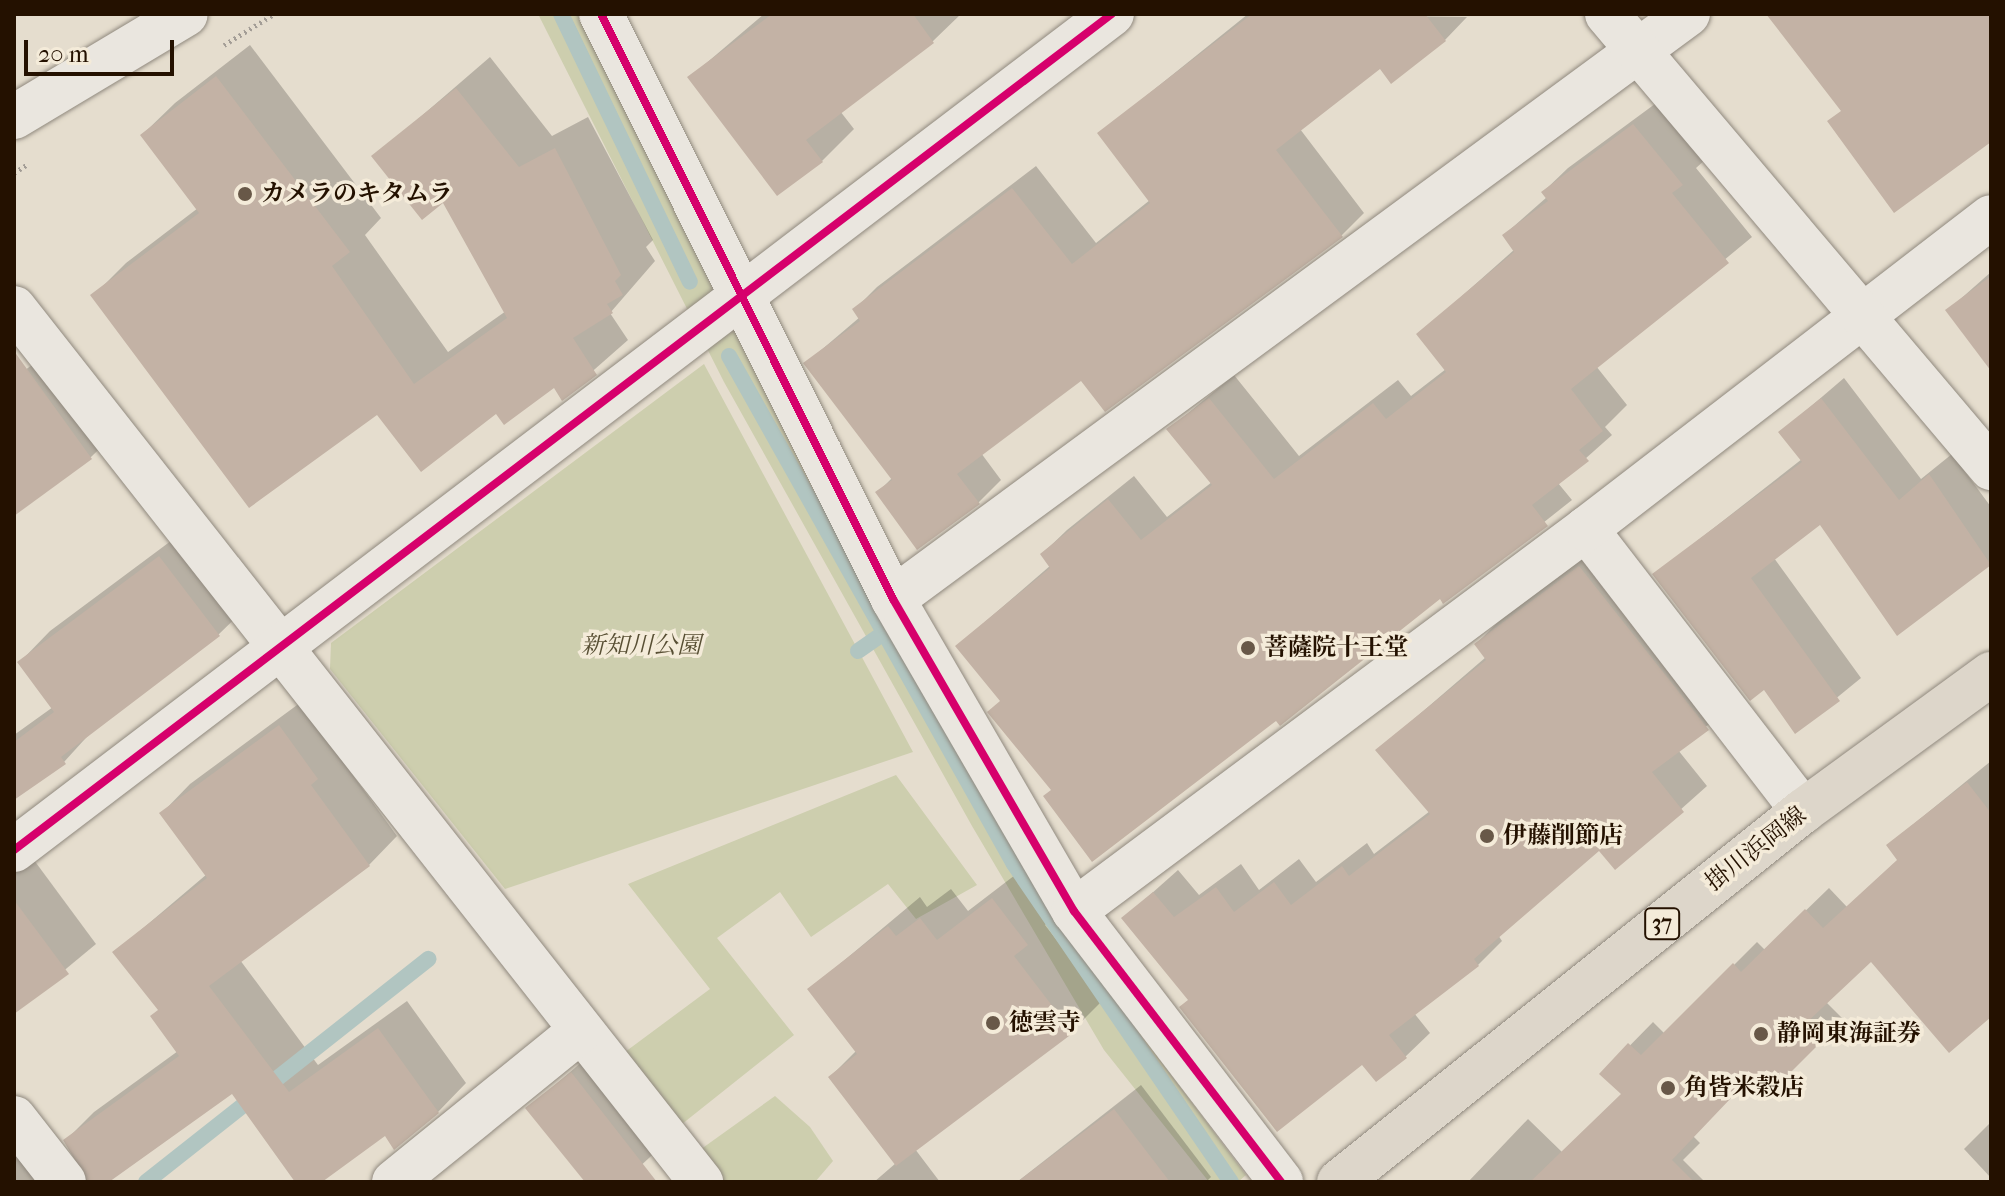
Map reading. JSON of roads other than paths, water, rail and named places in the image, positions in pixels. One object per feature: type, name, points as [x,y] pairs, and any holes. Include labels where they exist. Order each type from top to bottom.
[{"type":"main road","name":"掛川浜岡線","points":[[1339,1182],[1803,811],[1991,674]]},
{"type":"street","points":[[14,117],[186,14]]},
{"type":"street","points":[[601,14],[893,599],[1074,911],[1281,1182]]},
{"type":"street","points":[[14,850],[739,293],[1112,14]]},
{"type":"street","points":[[1607,14],[1991,468]]},
{"type":"street","points":[[893,599],[1688,14]]},
{"type":"street","points":[[1074,911],[1586,529],[1991,217]]},
{"type":"street","points":[[14,308],[579,1032],[701,1182]]},
{"type":"street","points":[[1586,529],[1803,811]]},
{"type":"street","points":[[394,1182],[579,1032]]},
{"type":"street","points":[[14,1118],[64,1182]]},
{"type":"waterway","points":[[561,14],[690,282]]},
{"type":"waterway","points":[[729,356],[1014,864],[1231,1182]]},
{"type":"waterway","points":[[858,651],[881,635]]},
{"type":"waterway","points":[[146,1182],[428,959]]},
{"type":"place","name":"カメラのキタムラ","points":[[245,194]]},
{"type":"place","name":"菩薩院十王堂","points":[[1248,648]]},
{"type":"place","name":"伊藤削節店","points":[[1487,836]]},
{"type":"place","name":"徳雲寺","points":[[993,1023]]},
{"type":"place","name":"静岡東海証券","points":[[1761,1034]]},
{"type":"place","name":"角皆米穀店","points":[[1668,1088]]},
{"type":"park label","name":"新知川公園","points":[[641,646]]}]
